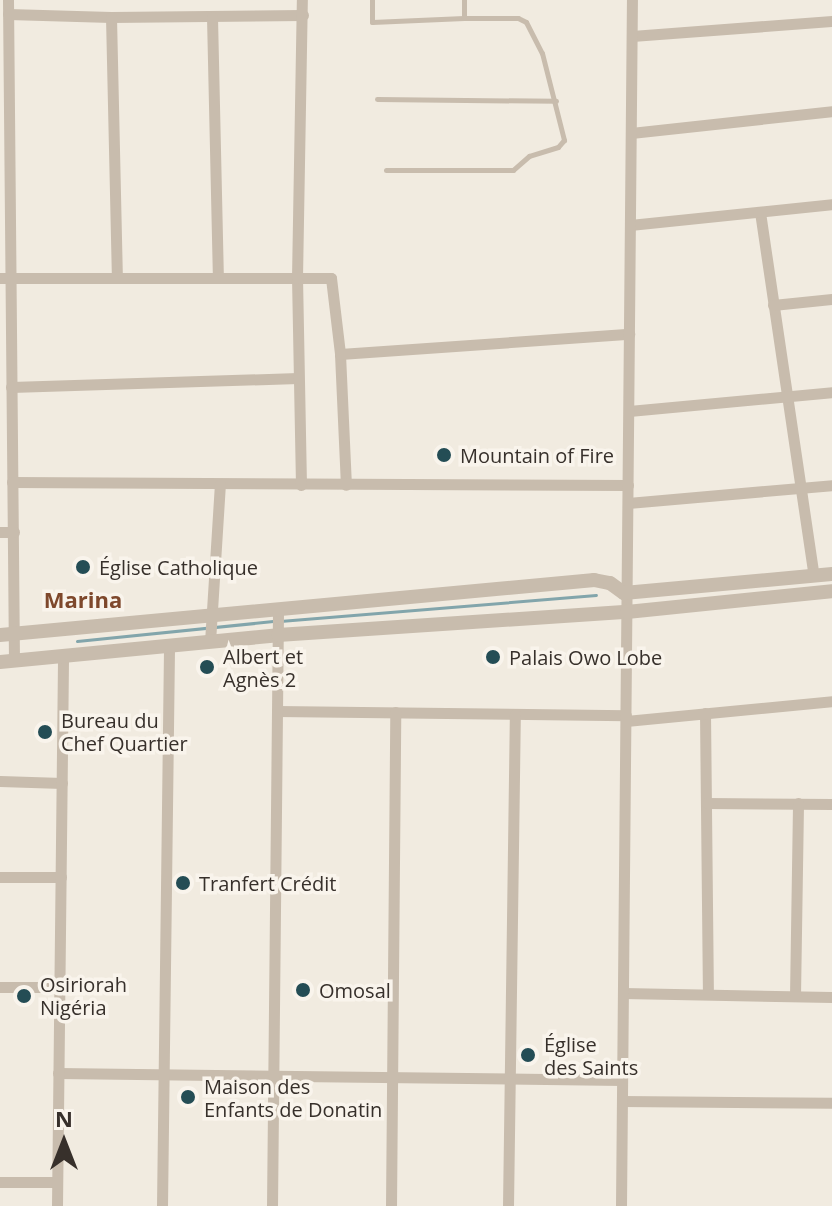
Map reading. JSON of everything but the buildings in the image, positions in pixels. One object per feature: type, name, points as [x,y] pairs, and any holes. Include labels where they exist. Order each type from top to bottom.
[{"type":"street","points":[[8,0],[4,62],[4,278],[11,387],[14,532],[7,661],[278,635],[627,612],[832,591]]},
{"type":"street","points":[[301,485],[297,278],[302,0]]},
{"type":"street","points":[[621,1206],[627,612],[624,593],[628,503],[632,0]]},
{"type":"street","points":[[8,14],[111,17],[303,15]]},
{"type":"street","points":[[111,17],[117,278]]},
{"type":"street","points":[[212,17],[218,278]]},
{"type":"street","points":[[632,36],[832,21]]},
{"type":"street","points":[[631,133],[832,111]]},
{"type":"street","points":[[630,225],[832,204]]},
{"type":"street","points":[[760,212],[814,576]]},
{"type":"street","points":[[4,278],[331,278],[340,354],[346,485]]},
{"type":"street","points":[[773,305],[832,299]]},
{"type":"street","points":[[340,354],[629,334]]},
{"type":"street","points":[[11,387],[298,378]]},
{"type":"street","points":[[629,411],[832,392]]},
{"type":"street","points":[[12,482],[628,485]]},
{"type":"street","points":[[210,642],[220,484]]},
{"type":"street","points":[[628,503],[832,485]]},
{"type":"street","points":[[0,532],[14,532]]},
{"type":"street","points":[[7,635],[594,580],[610,583],[624,593],[832,574]]},
{"type":"street","points":[[272,1206],[278,609]]},
{"type":"street","points":[[162,1206],[169,646]]},
{"type":"street","points":[[57,1206],[63,656]]},
{"type":"street","points":[[277,711],[626,718],[832,701]]},
{"type":"street","points":[[391,1206],[395,712]]},
{"type":"street","points":[[705,713],[708,994]]},
{"type":"street","points":[[508,1206],[515,714]]},
{"type":"street","points":[[0,781],[62,783]]},
{"type":"street","points":[[707,803],[832,804]]},
{"type":"street","points":[[795,996],[798,803]]},
{"type":"street","points":[[0,877],[61,877]]},
{"type":"street","points":[[0,987],[59,987]]},
{"type":"street","points":[[623,993],[832,997]]},
{"type":"street","points":[[58,1073],[622,1080]]},
{"type":"street","points":[[622,1101],[832,1103]]},
{"type":"street","points":[[0,1182],[57,1182]]},
{"type":"lane","points":[[372,0],[372,22],[464,18],[518,18],[526,22],[542,53],[564,140],[558,147],[529,156],[513,170],[386,170]]},
{"type":"lane","points":[[464,0],[464,18]]},
{"type":"lane","points":[[377,99],[556,101]]},
{"type":"waterway","points":[[280,621],[596,595]]},
{"type":"waterway","points":[[77,641],[273,621]]},
{"type":"place","name":"Mountain of Fire","points":[[444,455]]},
{"type":"place","name":"Église Catholique","points":[[83,567]]},
{"type":"place","name":"Palais Owo Lobe","points":[[493,657]]},
{"type":"place","name":"Albert et Agnès 2","points":[[207,667]]},
{"type":"place","name":"Bureau du Chef Quartier","points":[[45,732]]},
{"type":"place","name":"Tranfert Crédit","points":[[183,883]]},
{"type":"place","name":"Omosal","points":[[303,990]]},
{"type":"place","name":"Osiriorah Nigéria","points":[[24,996]]},
{"type":"place","name":"Église des Saints","points":[[528,1055]]},
{"type":"place","name":"Maison des Enfants de Donatin","points":[[188,1097]]},
{"type":"district","name":"Marina","points":[[83,600]]}]
